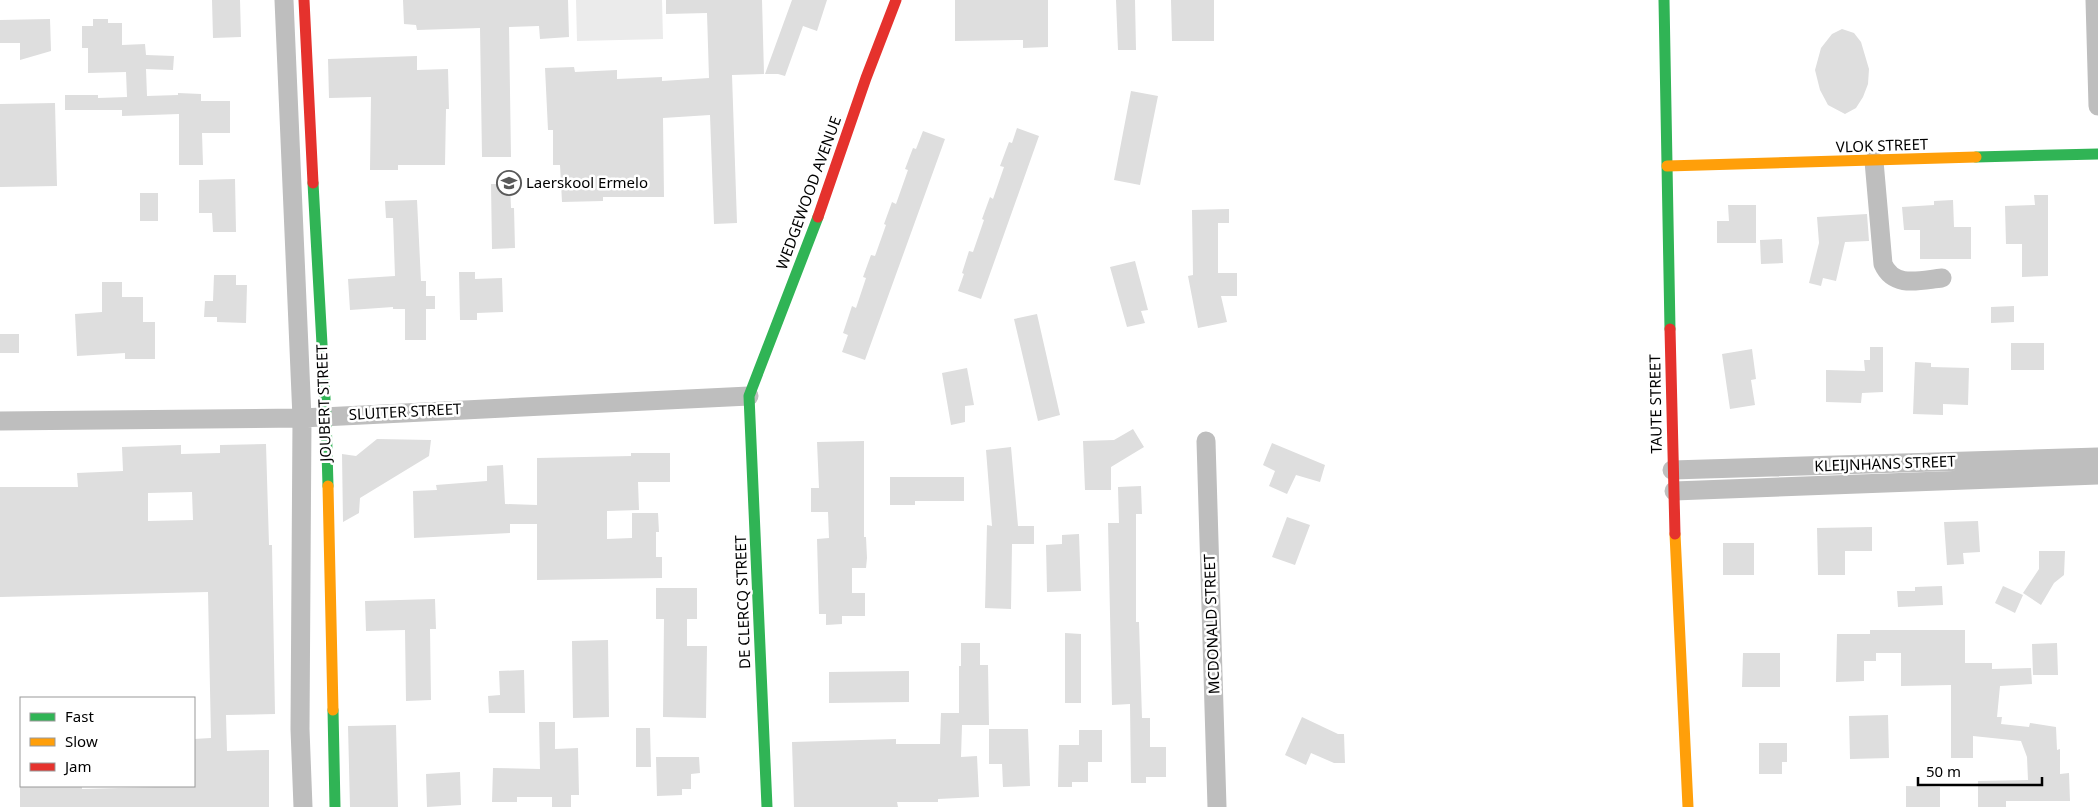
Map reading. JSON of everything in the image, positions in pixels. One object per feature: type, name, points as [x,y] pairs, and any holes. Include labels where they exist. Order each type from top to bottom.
[{"type":"street","name":"JOUBERT STREET","points":[[284,0],[302,418],[300,729],[304,807]]},
{"type":"street","name":"JOUBERT STREET","points":[[304,0],[326,416],[335,807]]},
{"type":"street","name":"WEDGEWOOD AVENUE","points":[[749,396],[805,253],[866,78],[896,0]]},
{"type":"street","name":"TAUTE STREET","points":[[1664,0],[1672,470],[1688,807]]},
{"type":"street","points":[[2095,0],[2098,106]]},
{"type":"street","name":"VLOK STREET","points":[[1667,166],[2098,154]]},
{"type":"street","points":[[1874,161],[1885,269],[1895,278],[1904,282],[1942,278]]},
{"type":"street","name":"SLUITER STREET","points":[[0,421],[302,418],[749,396]]},
{"type":"street","name":"DE CLERCQ STREET","points":[[749,396],[767,807]]},
{"type":"street","name":"MCDONALD STREET","points":[[1206,441],[1217,807]]},
{"type":"street","name":"KLEIJNHANS STREET","points":[[1672,470],[2098,458]]},
{"type":"street","name":"KLEIJNHANS STREET","points":[[1674,491],[2098,475]]},
{"type":"shaded area","points":[[576,0],[662,0],[663,39],[577,41]]},
{"type":"building","points":[[212,0],[240,0],[241,37],[213,38]]},
{"type":"building","points":[[403,0],[568,0],[569,37],[540,39],[539,26],[509,27],[511,157],[482,157],[480,28],[417,30],[416,25],[404,24]]},
{"type":"building","points":[[666,0],[762,0],[764,74],[732,75],[737,223],[714,224],[710,115],[663,118],[664,197],[603,197],[603,201],[562,202],[560,165],[553,165],[553,130],[548,130],[545,68],[574,67],[575,72],[617,70],[617,79],[662,77],[662,81],[709,78],[707,13],[666,14]]},
{"type":"building","points":[[792,0],[827,0],[817,31],[803,26],[785,76],[765,74]]},
{"type":"building","points":[[955,0],[1048,0],[1048,47],[1023,48],[1023,40],[955,41]]},
{"type":"building","points":[[1116,0],[1135,0],[1136,50],[1118,50]]},
{"type":"building","points":[[1171,0],[1214,0],[1214,41],[1172,41]]},
{"type":"building","points":[[50,19],[51,51],[20,60],[20,43],[0,43],[0,20]]},
{"type":"building","points":[[93,19],[108,19],[108,23],[122,23],[122,45],[145,44],[146,55],[174,56],[173,70],[146,69],[147,96],[178,95],[178,93],[201,94],[201,101],[230,101],[230,133],[202,133],[203,165],[179,165],[179,114],[122,116],[122,110],[65,110],[65,95],[98,95],[98,98],[127,97],[126,72],[88,73],[88,48],[82,48],[82,26],[93,26]]},
{"type":"building","points":[[1842,29],[1854,33],[1861,42],[1869,69],[1868,84],[1863,97],[1856,108],[1845,114],[1828,105],[1820,90],[1815,70],[1821,48],[1832,34]]},
{"type":"building","points":[[417,56],[417,70],[448,69],[449,109],[446,109],[445,165],[398,165],[398,170],[370,170],[371,97],[329,98],[328,59]]},
{"type":"building","points":[[1131,91],[1158,96],[1140,185],[1114,180]]},
{"type":"building","points":[[55,103],[57,186],[0,187],[0,104]]},
{"type":"building","points":[[1017,128],[1039,136],[981,299],[958,291],[969,251],[973,252],[990,197],[993,199],[1004,167],[1000,166],[1009,142],[1012,143]]},
{"type":"building","points":[[923,131],[945,139],[865,360],[842,352],[848,335],[843,333],[852,306],[856,308],[866,278],[863,277],[871,255],[875,256],[892,202],[896,204],[908,170],[905,169],[913,148],[916,149]]},
{"type":"building","points":[[235,179],[236,232],[213,232],[212,213],[199,213],[199,180]]},
{"type":"building","points":[[491,184],[510,184],[511,208],[514,208],[515,248],[492,249]]},
{"type":"building","points":[[140,193],[158,193],[158,221],[140,221]]},
{"type":"building","points":[[2034,195],[2048,195],[2048,276],[2022,277],[2022,244],[2006,244],[2005,206],[2035,205]]},
{"type":"building","points":[[417,200],[421,281],[426,281],[426,296],[435,296],[435,309],[426,309],[426,340],[405,340],[405,309],[393,309],[393,307],[350,310],[348,279],[395,276],[393,218],[386,218],[385,201]]},
{"type":"building","points":[[1953,200],[1954,227],[1971,227],[1971,259],[1920,259],[1920,230],[1904,230],[1902,207],[1934,205],[1934,201]]},
{"type":"building","points":[[1728,205],[1756,205],[1756,243],[1717,243],[1717,221],[1729,221]]},
{"type":"building","points":[[1229,209],[1229,223],[1218,223],[1218,273],[1237,273],[1237,296],[1221,296],[1227,322],[1198,328],[1188,276],[1193,275],[1192,210]]},
{"type":"building","points":[[1867,214],[1869,241],[1845,242],[1836,281],[1823,278],[1821,286],[1809,283],[1819,243],[1817,217]]},
{"type":"building","points":[[1782,239],[1783,263],[1761,264],[1760,240]]},
{"type":"building","points":[[1135,261],[1148,310],[1141,311],[1145,323],[1127,327],[1110,267]]},
{"type":"building","points":[[459,272],[475,272],[475,279],[502,278],[503,312],[477,313],[477,320],[460,320]]},
{"type":"building","points":[[214,275],[236,275],[236,285],[247,285],[246,323],[217,322],[217,317],[204,317],[205,301],[213,301]]},
{"type":"building","points":[[102,282],[122,282],[122,297],[143,297],[143,322],[155,322],[155,359],[125,359],[125,353],[77,356],[75,314],[102,312]]},
{"type":"building","points":[[2014,306],[2014,322],[1991,323],[1991,307]]},
{"type":"building","points":[[1037,314],[1060,415],[1038,421],[1014,319]]},
{"type":"building","points":[[0,334],[19,334],[19,353],[0,353]]},
{"type":"building","points":[[2011,343],[2044,343],[2044,370],[2011,370]]},
{"type":"building","points":[[1870,347],[1883,347],[1883,392],[1862,393],[1861,403],[1826,402],[1826,370],[1865,371],[1864,360],[1870,360]]},
{"type":"building","points":[[1752,349],[1756,379],[1751,380],[1755,405],[1730,409],[1722,354]]},
{"type":"building","points":[[1915,362],[1931,363],[1931,367],[1969,368],[1968,405],[1943,404],[1943,415],[1913,414]]},
{"type":"building","points":[[967,368],[974,405],[965,406],[965,422],[951,425],[942,373]]},
{"type":"building","points":[[1133,429],[1144,447],[1111,467],[1111,490],[1085,490],[1083,441],[1114,440]]},
{"type":"building","points":[[377,439],[431,440],[429,456],[360,498],[359,513],[343,522],[342,454],[356,456]]},
{"type":"building","points":[[864,441],[864,537],[866,537],[867,558],[866,568],[852,568],[852,593],[865,593],[865,616],[842,616],[842,624],[826,625],[826,614],[819,614],[817,539],[829,538],[828,512],[811,512],[811,488],[819,488],[817,442]]},
{"type":"building","points":[[1272,443],[1325,465],[1320,482],[1296,475],[1287,494],[1269,486],[1275,471],[1263,465]]},
{"type":"building","points":[[266,444],[269,545],[272,545],[275,714],[226,715],[227,751],[269,750],[269,807],[20,807],[20,787],[82,787],[82,789],[195,787],[195,739],[211,738],[208,592],[0,597],[0,487],[78,487],[77,473],[123,471],[122,447],[181,445],[181,454],[220,453],[220,445]],"holes":[[[192,492],[193,520],[148,521],[148,493]]]},
{"type":"building","points":[[1011,447],[1018,526],[1034,526],[1034,544],[1012,544],[1011,609],[985,608],[987,525],[992,526],[986,450]]},
{"type":"building","points":[[631,453],[670,453],[670,482],[638,482],[639,510],[607,511],[607,539],[632,538],[632,513],[658,513],[659,532],[656,532],[656,557],[662,557],[662,578],[537,580],[537,524],[510,524],[510,533],[414,538],[413,491],[437,490],[436,485],[487,481],[487,466],[503,465],[505,504],[537,505],[537,458],[631,456]]},
{"type":"building","points":[[890,477],[964,477],[964,501],[915,501],[915,505],[890,505]]},
{"type":"building","points":[[1141,486],[1142,514],[1136,514],[1136,622],[1139,622],[1142,718],[1150,718],[1150,747],[1166,747],[1166,777],[1146,777],[1146,783],[1131,783],[1130,704],[1112,705],[1108,523],[1119,523],[1118,487]]},
{"type":"building","points":[[1287,517],[1310,525],[1295,565],[1272,557]]},
{"type":"building","points":[[1978,521],[1980,552],[1963,553],[1964,564],[1947,565],[1944,522]]},
{"type":"building","points":[[1872,527],[1872,551],[1845,551],[1845,575],[1818,575],[1817,528]]},
{"type":"building","points":[[1079,534],[1081,591],[1047,592],[1046,545],[1062,544],[1062,535]]},
{"type":"building","points":[[1723,543],[1754,543],[1754,575],[1723,575]]},
{"type":"building","points":[[2039,551],[2065,551],[2064,575],[2054,583],[2041,605],[2023,593],[2039,569]]},
{"type":"building","points":[[1942,586],[1943,605],[1898,607],[1897,591],[1915,591],[1915,587]]},
{"type":"building","points":[[2003,586],[2023,595],[2015,613],[1995,603]]},
{"type":"building","points":[[656,588],[697,588],[697,619],[687,619],[687,646],[707,646],[706,718],[663,717],[664,619],[656,619]]},
{"type":"building","points":[[435,599],[436,629],[430,629],[431,700],[406,701],[405,630],[366,631],[365,601]]},
{"type":"building","points":[[1870,630],[1965,630],[1965,663],[1992,663],[1992,669],[2031,668],[2032,684],[2000,686],[1997,717],[2002,717],[2001,724],[2029,727],[2030,723],[2056,727],[2057,750],[2060,749],[2060,774],[2069,773],[2070,801],[2006,801],[2006,807],[1978,807],[1978,781],[2028,780],[2027,757],[2021,741],[1973,736],[1973,758],[1951,758],[1951,685],[1901,686],[1901,653],[1876,653],[1876,661],[1864,661],[1864,681],[1836,682],[1837,634],[1870,634]]},
{"type":"building","points":[[1065,633],[1081,634],[1081,703],[1065,703]]},
{"type":"building","points":[[608,640],[609,717],[573,718],[572,641]]},
{"type":"building","points":[[961,643],[980,643],[980,665],[988,665],[989,725],[962,725],[961,757],[977,756],[979,797],[938,799],[938,802],[897,802],[898,807],[794,807],[792,742],[896,739],[896,744],[940,744],[941,713],[959,713]]},
{"type":"building","points":[[2057,643],[2058,675],[2033,675],[2032,644]]},
{"type":"building","points":[[1743,653],[1780,653],[1780,687],[1742,687]]},
{"type":"building","points":[[524,670],[525,713],[489,713],[488,696],[500,695],[499,671]]},
{"type":"building","points":[[909,671],[909,702],[829,703],[829,672]]},
{"type":"building","points":[[1888,715],[1889,758],[1850,759],[1849,716]]},
{"type":"building","points":[[1302,717],[1338,734],[1344,734],[1345,763],[1334,763],[1311,753],[1306,765],[1285,755]]},
{"type":"building","points":[[539,722],[555,722],[555,749],[578,748],[579,795],[571,795],[571,807],[552,807],[552,797],[517,797],[517,802],[492,802],[493,768],[540,769]]},
{"type":"building","points":[[396,725],[398,807],[350,807],[348,726]]},
{"type":"building","points":[[636,728],[650,728],[651,767],[636,767]]},
{"type":"building","points":[[989,729],[1028,729],[1030,786],[1003,787],[1002,764],[989,764]]},
{"type":"building","points":[[1079,730],[1102,730],[1102,762],[1088,762],[1088,782],[1072,782],[1072,787],[1058,787],[1059,745],[1079,745]]},
{"type":"building","points":[[1759,743],[1787,743],[1787,762],[1782,762],[1782,774],[1759,774]]},
{"type":"building","points":[[656,757],[699,757],[700,773],[691,774],[691,789],[682,789],[682,795],[657,796]]},
{"type":"building","points":[[460,772],[461,805],[427,807],[426,774]]},
{"type":"building","points":[[1906,786],[1940,787],[1940,807],[1906,807]]},
{"type":"traffic: fast","points":[[1664,0],[1670,329]]},
{"type":"traffic: fast","points":[[1976,157],[2098,154]]},
{"type":"traffic: fast","points":[[313,183],[328,486]]},
{"type":"traffic: fast","points":[[767,807],[749,396],[818,217]]},
{"type":"traffic: fast","points":[[333,710],[335,807]]},
{"type":"traffic: slow","points":[[1667,166],[1976,157]]},
{"type":"traffic: slow","points":[[328,486],[333,710]]},
{"type":"traffic: slow","points":[[1675,534],[1688,807]]},
{"type":"traffic: jam","points":[[304,0],[313,183]]},
{"type":"traffic: jam","points":[[818,217],[866,78],[896,0]]},
{"type":"traffic: jam","points":[[1670,329],[1675,534]]},
{"type":"place","name":"Laerskool Ermelo","points":[[509,183]]}]
